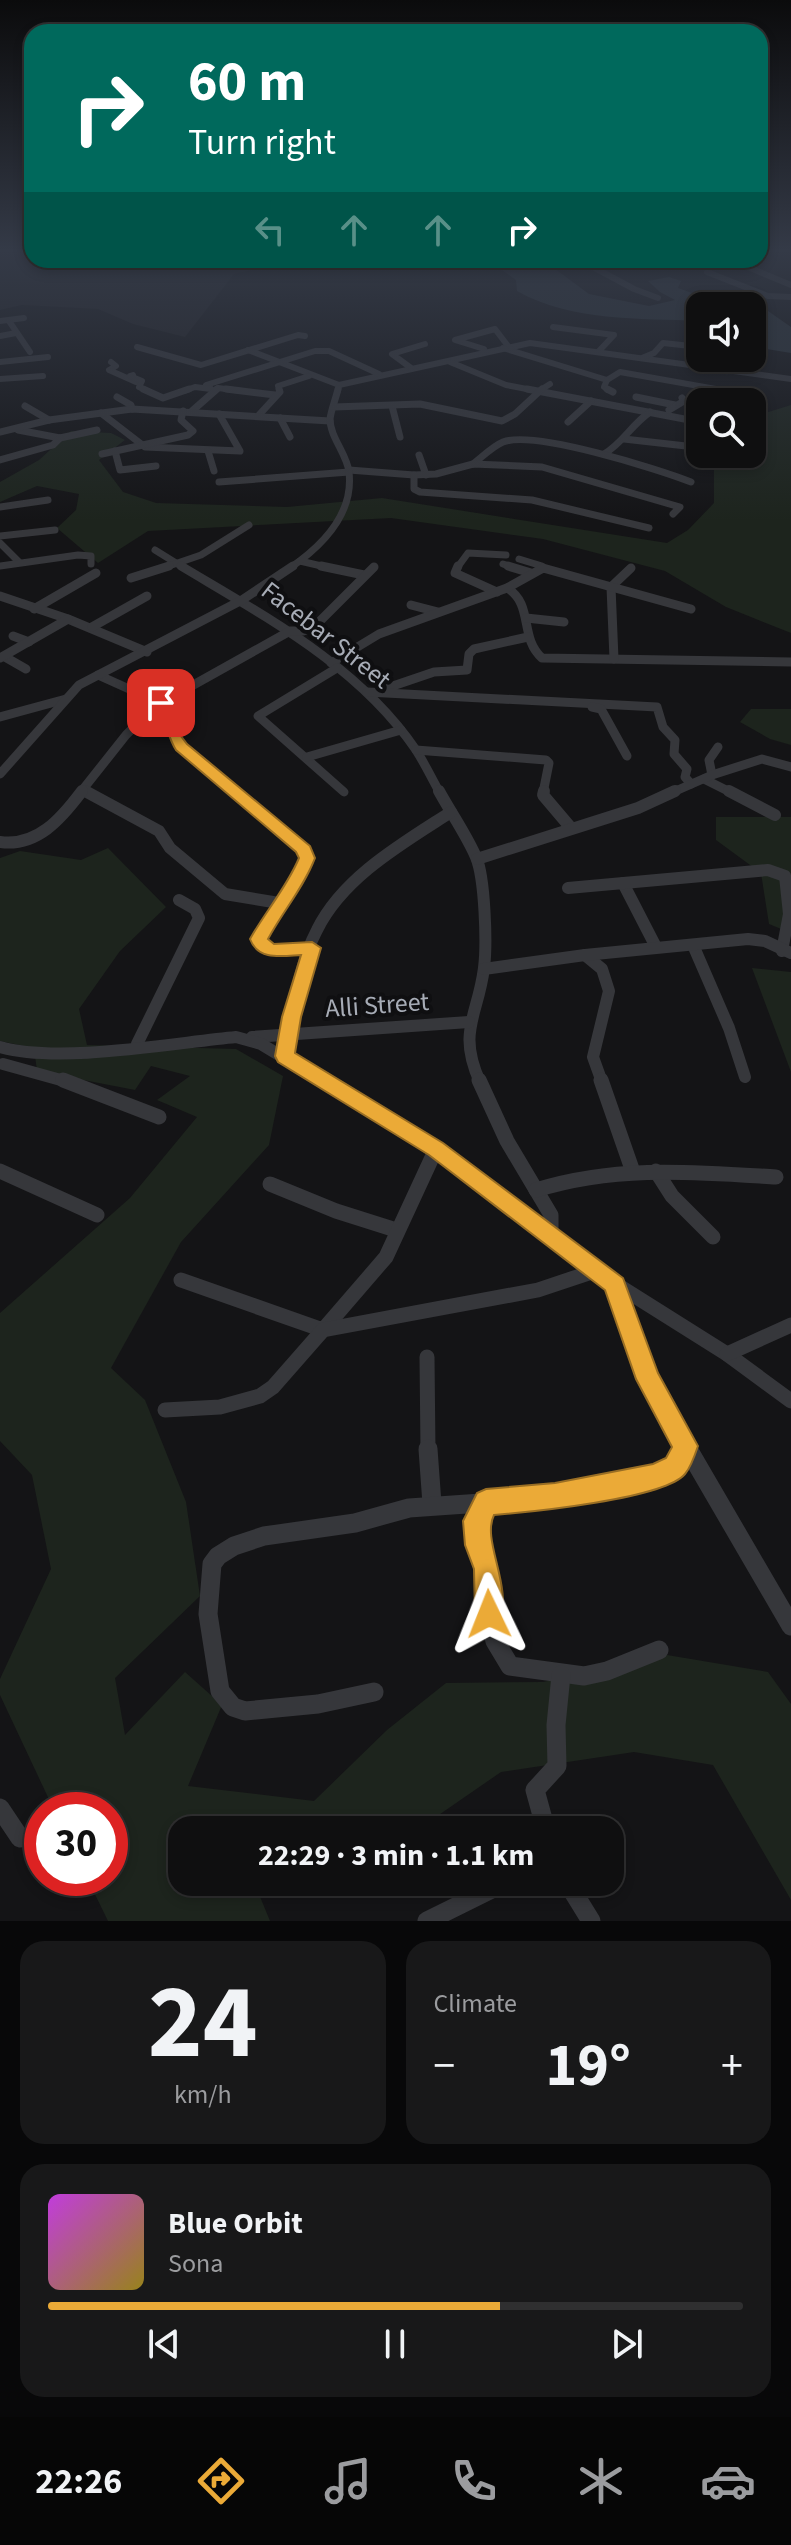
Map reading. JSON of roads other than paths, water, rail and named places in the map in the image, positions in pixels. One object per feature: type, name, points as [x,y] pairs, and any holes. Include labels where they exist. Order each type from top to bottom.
[{"type":"street","points":[[22,342],[30,352]]},
{"type":"street","points":[[137,347],[198,365],[282,342]]},
{"type":"street","points":[[460,342],[484,349]]},
{"type":"street","points":[[502,342],[505,347],[607,380]]},
{"type":"street","points":[[599,351],[608,342]]},
{"type":"street","points":[[248,350],[339,385],[530,343],[686,365]]},
{"type":"street","points":[[642,358],[654,353],[663,343],[686,345]]},
{"type":"street","points":[[411,368],[392,354],[425,344]]},
{"type":"street","points":[[215,389],[206,385],[280,364],[312,351],[325,351],[379,374]]},
{"type":"street","points":[[615,354],[620,372]]},
{"type":"street","points":[[0,362],[48,357]]},
{"type":"street","points":[[111,362],[116,366],[109,370],[163,398],[195,387],[275,395]]},
{"type":"street","points":[[450,362],[498,382],[537,392],[686,419]]},
{"type":"street","points":[[613,392],[604,387],[607,380],[620,372],[702,388]]},
{"type":"street","points":[[736,372],[791,379]]},
{"type":"street","points":[[783,377],[791,372]]},
{"type":"street","points":[[133,375],[130,376],[142,381],[139,383]]},
{"type":"street","points":[[0,379],[43,376]]},
{"type":"street","points":[[258,416],[281,390],[278,386],[309,376]]},
{"type":"street","points":[[758,388],[771,376]]},
{"type":"street","points":[[192,411],[232,378]]},
{"type":"street","points":[[334,407],[420,404],[502,421],[509,419],[550,384]]},
{"type":"street","points":[[0,774],[61,700],[79,685],[242,600],[300,561],[338,525],[349,486],[349,471],[330,421],[339,385]]},
{"type":"street","points":[[117,397],[131,405],[132,409]]},
{"type":"street","points":[[636,397],[675,405]]},
{"type":"street","points":[[663,415],[684,401],[682,398]]},
{"type":"street","points":[[568,422],[591,401]]},
{"type":"street","points":[[25,406],[49,420]]},
{"type":"street","points":[[392,406],[400,437]]},
{"type":"street","points":[[0,432],[49,420],[132,409],[330,421]]},
{"type":"street","points":[[102,454],[181,439],[193,431],[181,420],[183,411]]},
{"type":"street","points":[[604,454],[626,438],[630,426],[650,412]]},
{"type":"street","points":[[101,413],[118,423],[142,446],[241,450],[224,428],[219,414]]},
{"type":"street","points":[[280,418],[290,437]]},
{"type":"street","points":[[62,419],[72,427]]},
{"type":"street","points":[[118,423],[129,425]]},
{"type":"street","points":[[15,428],[60,438],[97,430]]},
{"type":"street","points":[[0,460],[53,445],[60,438]]},
{"type":"street","points":[[626,438],[686,446]]},
{"type":"street","points":[[473,464],[504,441],[557,442],[651,466],[691,482]]},
{"type":"street","points":[[115,451],[120,470],[156,466]]},
{"type":"street","points":[[208,451],[214,471]]},
{"type":"street","points":[[419,455],[426,475]]},
{"type":"street","points":[[219,482],[349,471],[426,475],[473,464],[547,468],[680,507],[673,514]]},
{"type":"street","points":[[414,475],[414,489],[420,492],[532,500],[649,528]]},
{"type":"street","points":[[0,507],[48,500]]},
{"type":"street","points":[[131,578],[181,563],[220,545],[249,525]]},
{"type":"street","points":[[0,536],[55,530]]},
{"type":"street","points":[[0,543],[19,562]]},
{"type":"street","name":"Facebar Street","points":[[155,550],[290,631],[371,692],[416,750],[477,859],[485,928],[484,969],[469,1022],[470,1060],[507,1141],[551,1215],[551,1236]]},
{"type":"street","points":[[531,573],[504,559],[468,553],[461,559],[455,573],[502,590],[517,592],[522,601],[528,637],[535,653],[542,658],[788,662],[791,674]]},
{"type":"street","points":[[0,566],[88,555],[93,558],[91,564]]},
{"type":"street","points":[[529,555],[542,567]]},
{"type":"street","points":[[519,559],[691,609]]},
{"type":"street","points":[[344,792],[258,716],[379,634],[502,590],[550,559]]},
{"type":"street","points":[[300,561],[364,575]]},
{"type":"street","points":[[0,842],[11,846],[24,844],[52,824],[84,791],[107,759],[161,703],[290,631],[302,632],[334,612],[374,567]]},
{"type":"street","points":[[614,659],[611,587],[631,568]]},
{"type":"street","points":[[34,609],[96,573]]},
{"type":"street","points":[[92,627],[147,596]]},
{"type":"street","points":[[3,600],[92,627],[147,652]]},
{"type":"street","points":[[411,605],[438,612]]},
{"type":"street","points":[[526,618],[564,622]]},
{"type":"street","points":[[3,658],[68,619]]},
{"type":"street","points":[[13,636],[29,642]]},
{"type":"street","points":[[371,692],[434,672],[467,670],[469,654],[474,649],[528,637]]},
{"type":"street","points":[[3,658],[26,669]]},
{"type":"street","points":[[98,675],[167,706],[174,736],[181,747],[304,850],[307,858],[300,876],[279,903],[259,939],[260,944],[271,950],[312,948]]},
{"type":"street","points":[[47,692],[61,700]]},
{"type":"street","points":[[371,692],[657,707],[663,727],[675,740],[674,754],[687,769],[685,777],[691,784]]},
{"type":"street","points":[[0,717],[61,700]]},
{"type":"street","points":[[581,704],[601,709],[627,756]]},
{"type":"street","points":[[307,757],[401,730]]},
{"type":"street","points":[[708,777],[709,760],[718,747]]},
{"type":"street","points":[[416,750],[546,760],[549,763],[543,795],[571,828]]},
{"type":"street","points":[[477,859],[653,803],[708,777],[762,759],[791,767]]},
{"type":"street","points":[[708,777],[775,815]]},
{"type":"street","points":[[84,791],[159,831],[170,848],[225,894],[279,903]]},
{"type":"street","points":[[285,1056],[291,1017],[326,914],[343,894],[414,836],[451,812]]},
{"type":"street","points":[[484,969],[656,947],[759,940],[787,952],[791,918],[785,876],[778,872],[768,870],[568,888]]},
{"type":"street","points":[[623,883],[656,947]]},
{"type":"street","points":[[137,1044],[199,918],[195,909],[179,900]]},
{"type":"street","points":[[693,945],[729,1028],[745,1077]]},
{"type":"street","points":[[585,955],[602,969],[609,991],[593,1057],[632,1169]]},
{"type":"street","name":"Alli Street","points":[[0,1047],[14,1051],[64,1053],[137,1044],[469,1022]]},
{"type":"street","points":[[236,1037],[261,1044],[285,1056],[436,1149],[595,1271],[727,1354],[791,1401]]},
{"type":"street","points":[[14,1051],[2,1065],[60,1079],[159,1117]]},
{"type":"street","points":[[165,1410],[220,1407],[260,1396],[273,1387],[386,1257],[436,1149]]},
{"type":"street","points":[[536,1190],[582,1175],[632,1169],[776,1177]]},
{"type":"street","points":[[0,1171],[97,1215]]},
{"type":"street","points":[[656,1171],[672,1196],[713,1237]]},
{"type":"street","points":[[270,1184],[336,1211],[396,1230]]},
{"type":"street","points":[[181,1280],[323,1330],[538,1290],[595,1271]]},
{"type":"street","points":[[615,1285],[620,1307],[648,1379],[791,1626]]},
{"type":"street","points":[[727,1354],[791,1325]]},
{"type":"street","points":[[427,1357],[426,1416],[432,1504]]},
{"type":"street","points":[[374,1692],[318,1704],[245,1711],[233,1707],[220,1691],[208,1614],[212,1564],[225,1550],[264,1536],[299,1529],[355,1523],[432,1504],[456,1507],[555,1496],[655,1477],[675,1467],[686,1446]]},
{"type":"street","points":[[486,1502],[476,1521],[478,1545],[487,1569],[486,1593],[492,1636],[510,1666],[561,1675],[594,1675],[659,1650]]},
{"type":"street","points":[[542,1816],[535,1790],[557,1766],[556,1725],[561,1675]]},
{"type":"street","points":[[0,1808],[20,1838]]},
{"type":"street","points":[[427,1921],[478,1896]]},
{"type":"street","points":[[576,1896],[591,1921]]}]
